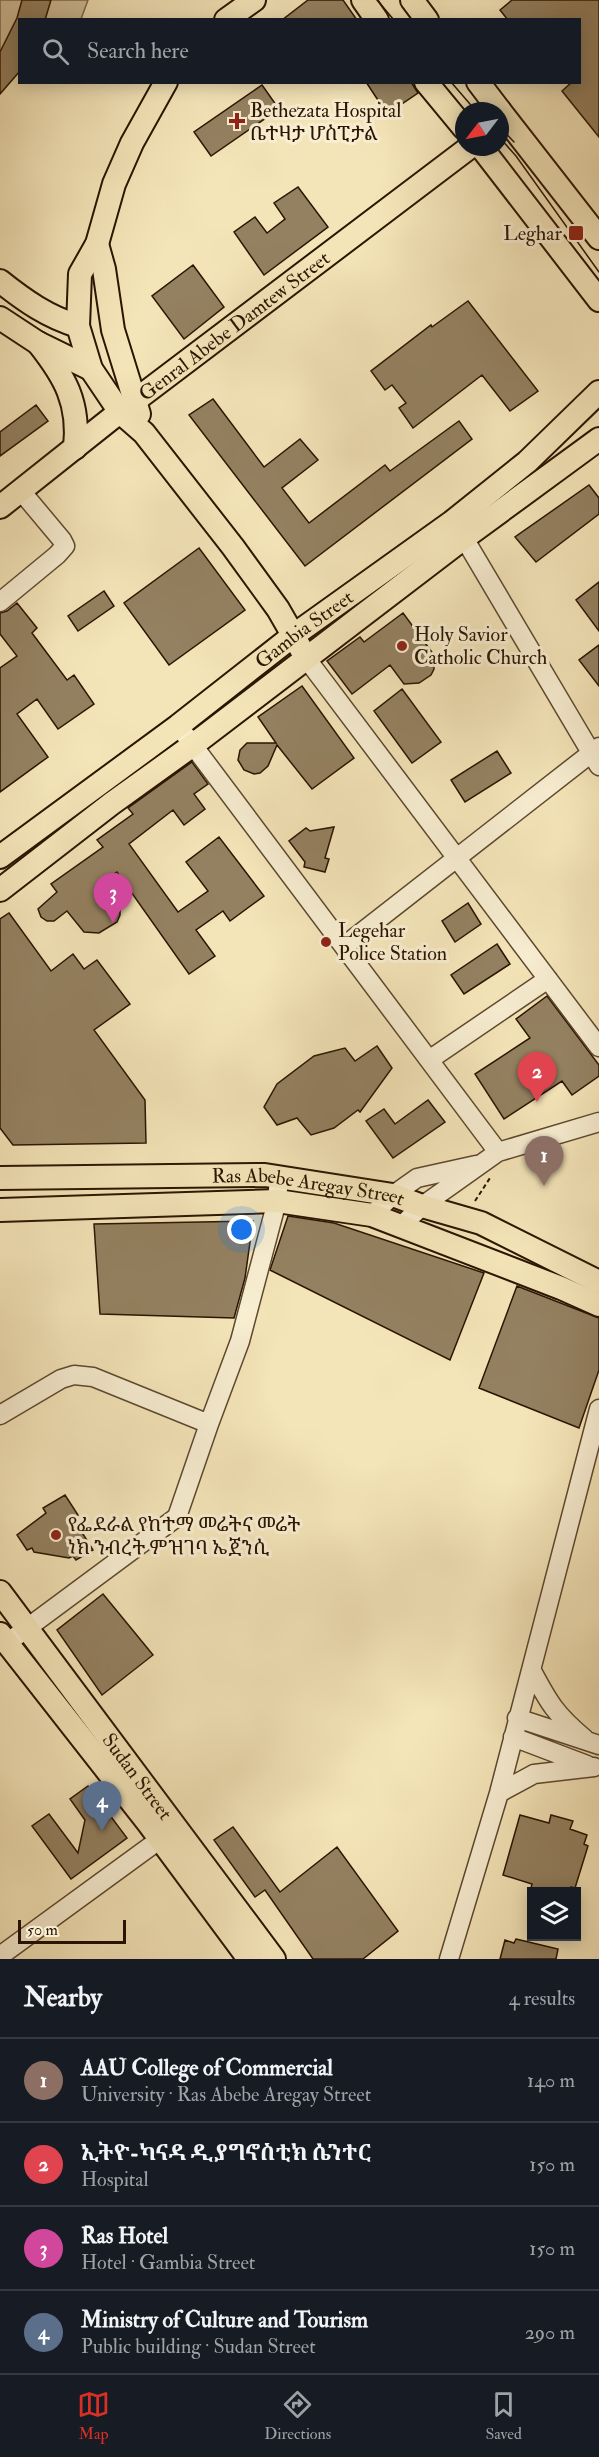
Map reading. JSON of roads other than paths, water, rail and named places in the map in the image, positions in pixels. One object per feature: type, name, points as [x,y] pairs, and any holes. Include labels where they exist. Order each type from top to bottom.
[{"type":"main road","points":[[229,18],[254,0]]},
{"type":"main road","points":[[363,0],[376,18]]},
{"type":"main road","points":[[412,0],[426,18]]},
{"type":"main road","points":[[92,369],[78,327],[80,274],[97,244],[114,184],[132,143],[165,84]]},
{"type":"main road","points":[[428,84],[455,117]]},
{"type":"main road","points":[[479,84],[492,102]]},
{"type":"main road","points":[[509,126],[599,238]]},
{"type":"main road","name":"Genral Abebe Damtew Street","points":[[0,507],[127,406],[458,156]]},
{"type":"main road","points":[[488,156],[599,300]]},
{"type":"main road","points":[[97,244],[104,268],[112,330],[127,406]]},
{"type":"main road","points":[[0,281],[36,309],[78,327]]},
{"type":"main road","points":[[0,318],[38,343],[92,369],[127,406],[144,433],[233,547],[294,635],[306,658]]},
{"type":"main road","points":[[38,343],[60,373],[73,402],[77,428],[75,448]]},
{"type":"main road","name":"Gambia Street","points":[[0,857],[178,726],[294,635],[452,522],[526,462],[598,391]]},
{"type":"main road","name":"Gambia Street","points":[[0,890],[464,538],[599,439]]},
{"type":"main road","name":"Ras Abebe Aregay Street","points":[[0,1178],[265,1174],[393,1195],[481,1223],[599,1282]]},
{"type":"main road","points":[[23,1176],[25,1208]]},
{"type":"main road","name":"Ras Abebe Aregay Street","points":[[0,1210],[278,1201],[372,1215],[599,1305]]},
{"type":"main road","name":"Sudan Street","points":[[0,1592],[27,1626],[168,1833],[249,1959]]},
{"type":"main road","name":"Sudan Street","points":[[4,1639],[274,1959]]},
{"type":"street","points":[[0,602],[65,546],[21,491]]},
{"type":"street","points":[[344,946],[457,858],[596,755],[464,538]]},
{"type":"street","points":[[306,658],[599,1047]]},
{"type":"street","points":[[178,726],[498,1152]]},
{"type":"street","points":[[429,1060],[548,979]]},
{"type":"street","points":[[401,1226],[422,1206],[486,1171],[498,1152],[599,1122]]},
{"type":"street","points":[[372,1215],[393,1195],[417,1178],[486,1171]]},
{"type":"street","points":[[4,1639],[27,1626],[177,1517],[240,1341],[278,1201],[279,1177]]},
{"type":"street","points":[[0,1415],[61,1379],[74,1375],[93,1377],[209,1424]]},
{"type":"street","points":[[448,1959],[499,1793],[599,1409]]},
{"type":"street","points":[[532,1671],[562,1720],[592,1742]]},
{"type":"street","points":[[518,1718],[592,1742]]},
{"type":"street","points":[[513,1737],[597,1768]]},
{"type":"street","points":[[499,1793],[534,1774],[597,1768]]},
{"type":"street","points":[[0,1956],[168,1833]]},
{"type":"tram line","points":[[377,0],[392,18]]},
{"type":"tram line","points":[[453,84],[468,102]]},
{"type":"tram line","points":[[509,137],[514,142]]},
{"type":"tram line","points":[[509,148],[599,272]]},
{"type":"place","name":"Bethezata Hospital ቤተዛታ ሆስፒታል","points":[[237,121]]},
{"type":"place","name":"Leghar","points":[[576,233]]},
{"type":"place","name":"Holy Savior Catholic Church","points":[[402,646]]},
{"type":"place","name":"Ras Hotel","points":[[113,923]]},
{"type":"place","name":"Legehar Police Station","points":[[326,942]]},
{"type":"place","name":"ኢትዮ-ካናዳ ዲያግኖስቲክ ሴንተር","points":[[537,1102]]},
{"type":"place","name":"AAU College of Commercial","points":[[544,1186]]},
{"type":"place","name":"የፌደራል የከተማ መሬትና መሬት ነክ ንብረት ምዝገባ ኤጀንሲ","points":[[56,1535]]},
{"type":"place","name":"Ministry of Culture and Tourism","points":[[102,1831]]}]
